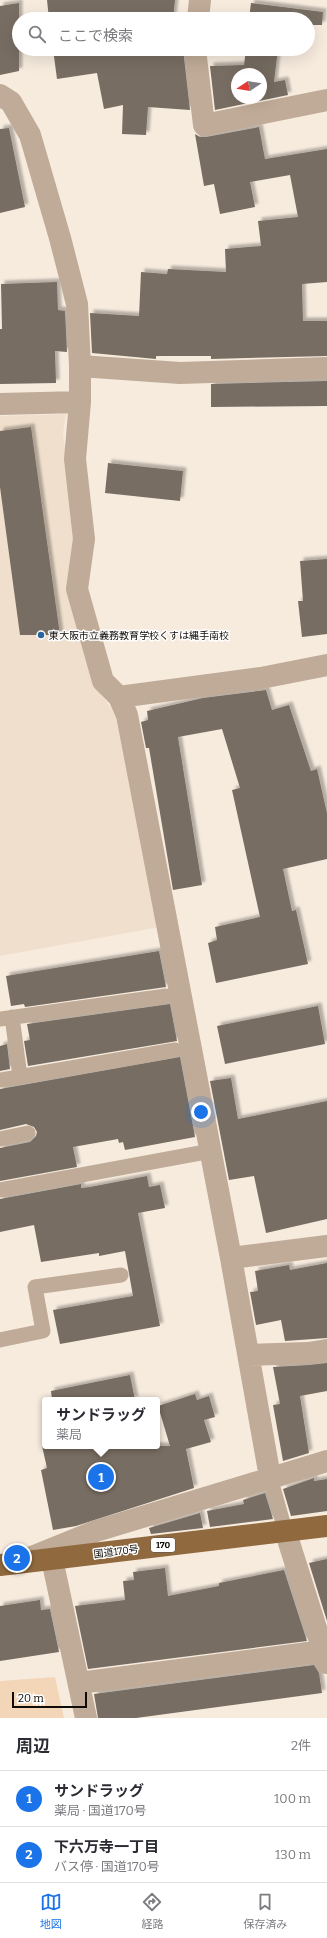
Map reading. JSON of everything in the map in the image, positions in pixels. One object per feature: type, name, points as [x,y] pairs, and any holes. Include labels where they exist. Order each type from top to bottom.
[{"type":"highway","name":"国道170号","points":[[8,1564],[327,1526]]},
{"type":"street","points":[[199,12],[200,0]]},
{"type":"street","points":[[196,56],[204,125],[327,100]]},
{"type":"street","points":[[0,95],[11,102],[32,142],[77,304],[80,402],[75,459],[84,539],[77,589],[102,681],[119,697],[127,715],[211,1151],[270,1477]]},
{"type":"street","points":[[80,366],[180,373],[327,368]]},
{"type":"street","points":[[0,404],[80,402]]},
{"type":"street","points":[[119,697],[261,678],[327,665]]},
{"type":"street","points":[[231,1258],[327,1246]]},
{"type":"street","points":[[249,1355],[308,1353],[327,1350]]},
{"type":"street","points":[[8,1564],[96,1531],[270,1477],[327,1461]]},
{"type":"street","points":[[79,1682],[325,1657],[285,1530]]},
{"type":"street","points":[[52,1559],[86,1718]]},
{"type":"lane","points":[[20,1076],[6,1018],[166,996]]},
{"type":"lane","points":[[0,1080],[175,1050]]},
{"type":"lane","points":[[0,1139],[28,1133]]},
{"type":"lane","points":[[0,1190],[211,1151]]},
{"type":"lane","points":[[0,1340],[43,1331],[35,1287],[121,1275]]},
{"type":"lane","points":[[270,1477],[285,1530]]},
{"type":"shaded area","name":"東大阪市立義務教育学校くすは縄手南校","points":[[66,414],[63,434],[95,686],[121,722],[160,927],[0,956],[0,416]]},
{"type":"shaded area","points":[[55,1677],[64,1718],[0,1718],[0,1681]]},
{"type":"building","points":[[47,0],[175,0],[174,12],[48,12]]},
{"type":"building","points":[[19,3],[19,12],[12,12],[12,56],[19,56],[19,71],[0,75],[0,6]]},
{"type":"building","points":[[251,3],[323,12],[322,25],[315,25],[315,12],[250,12]]},
{"type":"building","points":[[54,56],[184,56],[190,110],[148,107],[146,135],[122,134],[123,105],[104,109],[97,73],[57,79]]},
{"type":"building","points":[[245,56],[277,56],[274,82],[285,80],[288,95],[267,99],[267,68],[231,68],[231,104],[244,104],[215,110],[210,66],[244,65]]},
{"type":"building","points":[[259,127],[265,159],[327,149],[327,282],[302,284],[303,321],[327,321],[327,356],[211,359],[211,356],[156,356],[156,359],[92,353],[90,313],[139,316],[141,272],[167,274],[168,269],[226,272],[225,249],[261,246],[258,221],[298,217],[290,175],[250,182],[255,207],[220,214],[214,184],[204,186],[195,134],[200,137],[206,137]]},
{"type":"building","points":[[9,128],[25,207],[0,213],[0,129]]},
{"type":"building","points":[[57,282],[58,310],[65,311],[67,352],[55,351],[56,383],[0,384],[0,329],[2,329],[1,284]]},
{"type":"building","points":[[327,381],[327,406],[211,407],[211,384]]},
{"type":"building","points":[[31,427],[60,635],[20,635],[0,487],[0,431]]},
{"type":"building","points":[[108,463],[183,471],[180,501],[105,493]]},
{"type":"building","points":[[327,559],[327,634],[302,637],[298,601],[303,601],[300,561]]},
{"type":"building","points":[[266,690],[272,710],[289,705],[311,771],[317,769],[327,813],[327,859],[283,869],[292,911],[296,910],[308,964],[216,983],[208,943],[217,940],[215,927],[260,917],[232,790],[240,788],[222,729],[178,737],[202,885],[173,890],[149,748],[146,748],[141,722],[148,720],[147,711],[203,698]]},
{"type":"building","points":[[159,951],[166,987],[25,1007],[24,1004],[11,1006],[6,976]]},
{"type":"building","points":[[170,1004],[177,1041],[28,1066],[24,1041],[30,1040],[27,1024]]},
{"type":"building","points":[[318,1006],[325,1044],[225,1064],[217,1026]]},
{"type":"building","points":[[7,1044],[10,1069],[0,1071],[0,1046]]},
{"type":"building","points":[[180,1057],[195,1137],[125,1150],[123,1142],[119,1143],[118,1139],[73,1147],[77,1167],[0,1181],[0,1148],[30,1142],[36,1136],[37,1132],[34,1127],[26,1124],[0,1130],[0,1089]]},
{"type":"building","points":[[231,1078],[238,1119],[327,1101],[327,1219],[266,1233],[254,1176],[229,1180],[210,1081]]},
{"type":"building","points":[[147,1176],[149,1187],[160,1185],[165,1208],[138,1213],[160,1326],[60,1344],[53,1310],[133,1296],[125,1251],[99,1256],[99,1253],[41,1262],[34,1225],[0,1232],[0,1199],[81,1184],[81,1188],[90,1187]]},
{"type":"building","points":[[327,1263],[327,1338],[285,1341],[281,1320],[256,1325],[250,1292],[258,1291],[255,1271],[289,1265],[290,1270]]},
{"type":"building","points":[[327,1363],[327,1391],[300,1396],[309,1453],[283,1461],[273,1405],[280,1404],[273,1367]]},
{"type":"building","points":[[130,1375],[134,1397],[52,1397],[51,1391]]},
{"type":"building","points":[[195,1394],[197,1400],[209,1396],[215,1417],[204,1420],[211,1442],[186,1449],[194,1488],[76,1526],[53,1530],[41,1470],[47,1468],[43,1449],[160,1449],[160,1446],[170,1446],[160,1413],[160,1405]]},
{"type":"building","points":[[314,1478],[314,1481],[327,1479],[327,1511],[291,1516],[283,1489]]},
{"type":"building","points":[[265,1493],[273,1519],[210,1527],[207,1511],[244,1504],[243,1500]]},
{"type":"building","points":[[200,1513],[203,1528],[151,1534],[149,1528]]},
{"type":"building","points":[[327,1559],[327,1621],[309,1563]]},
{"type":"building","points":[[165,1568],[168,1596],[219,1586],[219,1583],[284,1570],[307,1641],[88,1669],[75,1606],[125,1600],[123,1581],[134,1580],[133,1572]]},
{"type":"building","points":[[40,1600],[41,1610],[50,1609],[59,1652],[0,1661],[0,1606]]},
{"type":"building","points":[[314,1665],[319,1673],[322,1693],[136,1718],[98,1718],[94,1694]]},
{"type":"place","name":"東大阪市立義務教育学校くすは縄手南校","points":[[41,635]]},
{"type":"place","name":"サンドラッグ","points":[[101,1477]]},
{"type":"place","name":"下六万寺一丁目","points":[[17,1558]]}]
